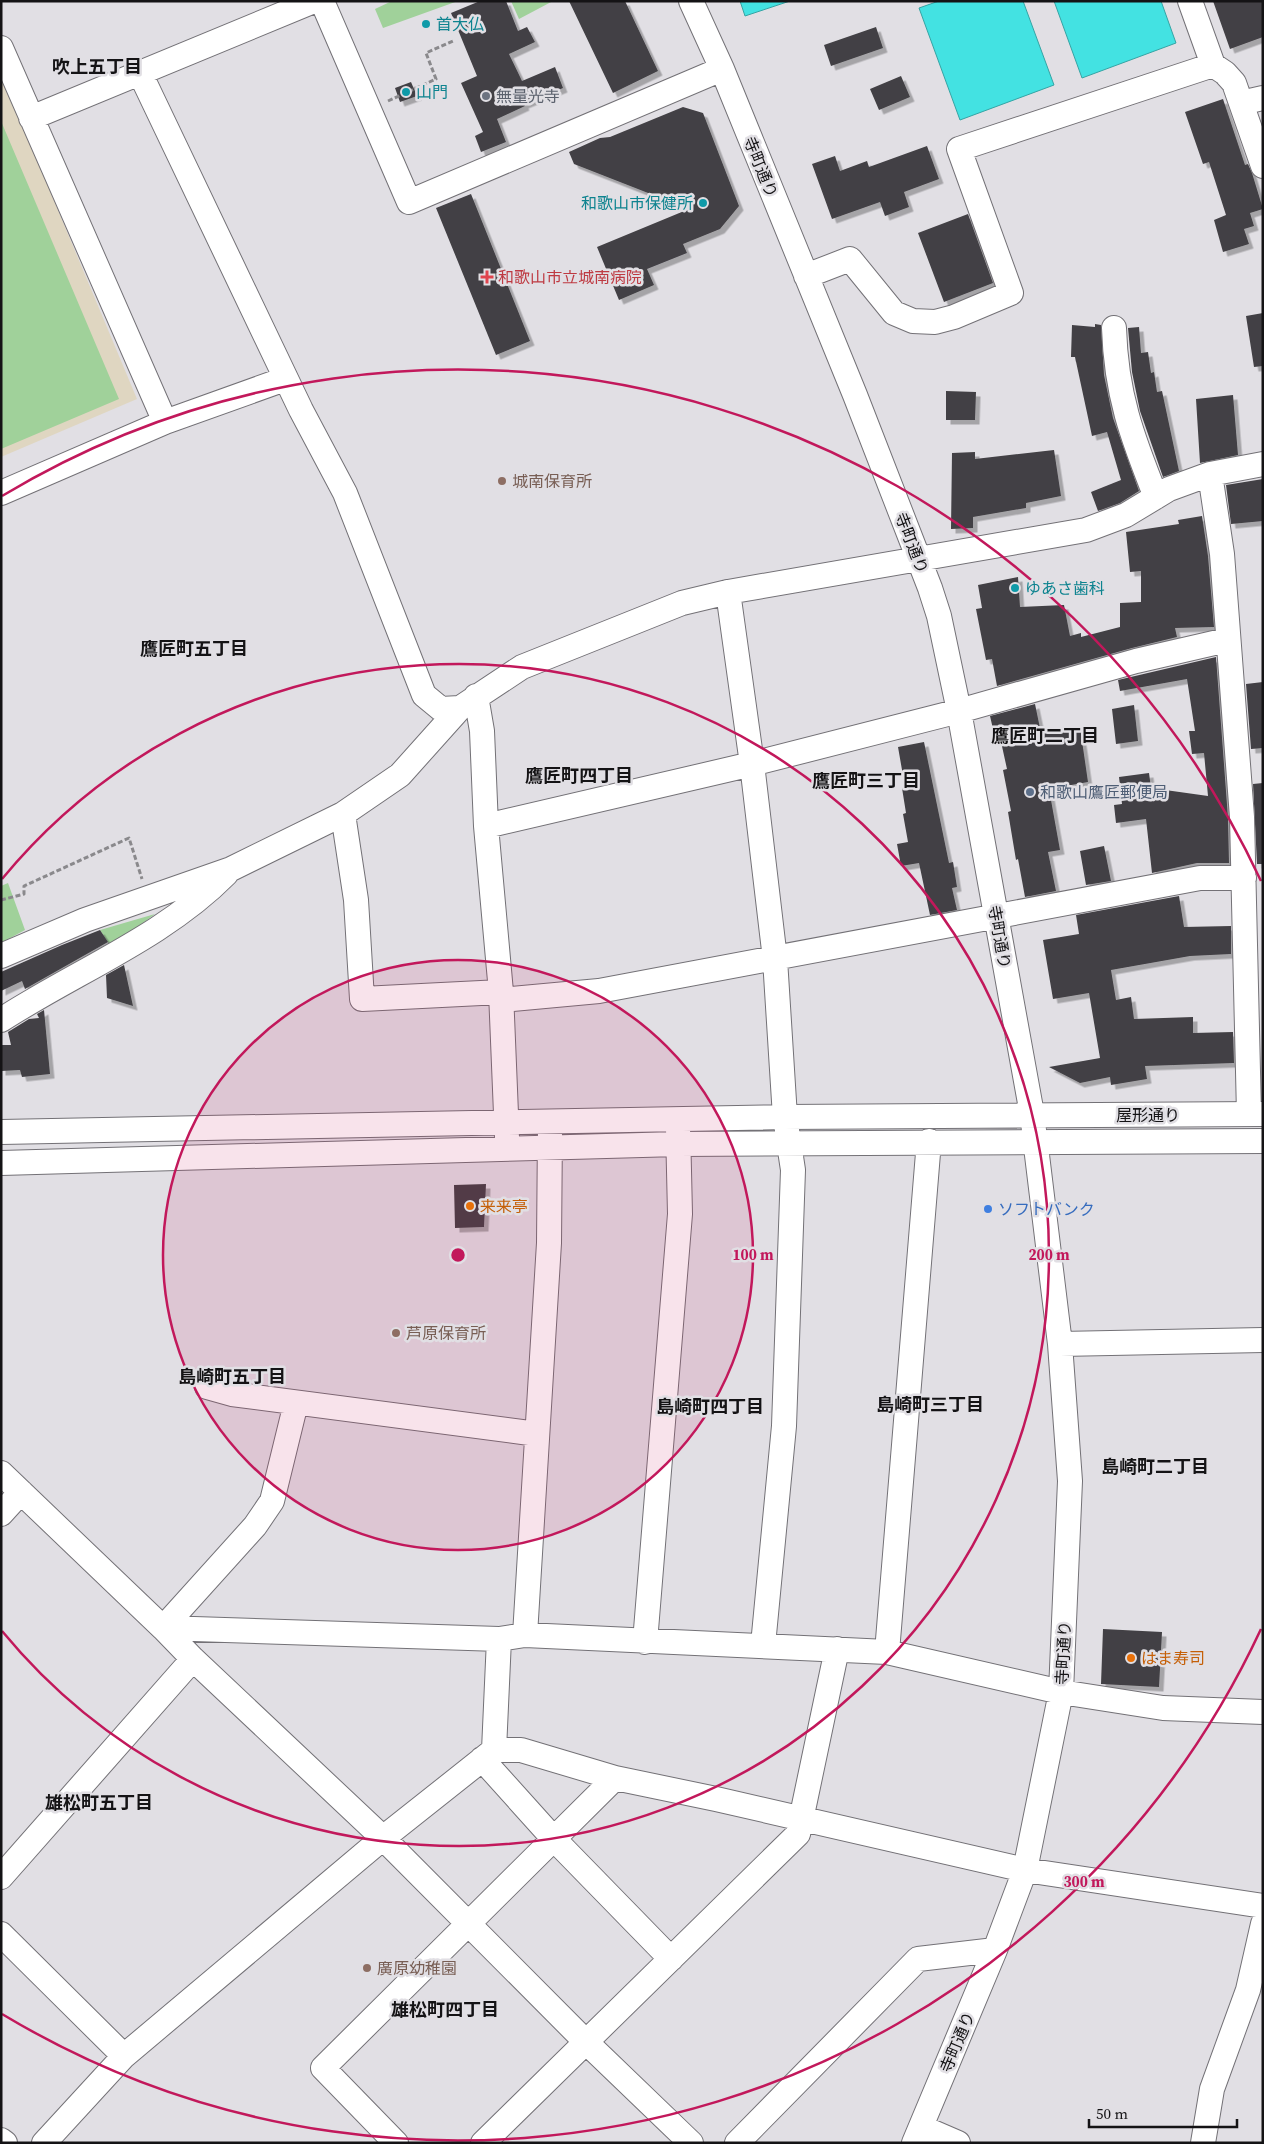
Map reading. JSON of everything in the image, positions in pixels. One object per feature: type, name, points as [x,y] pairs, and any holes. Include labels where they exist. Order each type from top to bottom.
[{"type":"street","points":[[31,118],[314,1]]},
{"type":"street","points":[[322,1],[409,202],[722,69]]},
{"type":"street","name":"寺町通り","points":[[691,1],[722,69],[855,395],[939,616],[959,711],[1032,1114],[1060,1344],[1070,1481],[1061,1692],[1025,1870],[995,1950],[918,2135]]},
{"type":"street","points":[[1190,1],[1213,65],[1225,73],[1246,95],[1263,166]]},
{"type":"street","points":[[1,48],[165,422]]},
{"type":"street","points":[[806,276],[850,259],[894,313],[913,321],[934,322],[954,317],[1011,293],[958,149],[1213,65]]},
{"type":"street","points":[[140,73],[285,379],[345,493],[424,695],[441,709],[468,702]]},
{"type":"street","points":[[1114,328],[1115,362],[1122,402],[1132,436],[1156,497]]},
{"type":"street","points":[[1,493],[165,422],[285,379]]},
{"type":"street","points":[[1,956],[85,920],[231,869],[343,814],[400,775],[468,702],[522,667],[682,603],[728,592],[1086,530],[1126,515],[1168,489],[1210,474],[1263,464]]},
{"type":"street","points":[[1210,474],[1222,554],[1227,640],[1252,816],[1244,878],[1256,1114]]},
{"type":"street","points":[[728,592],[752,764],[775,959],[785,1117],[793,1170],[784,1426],[763,1645]]},
{"type":"street","points":[[486,826],[752,764],[959,711],[1136,661],[1227,640]]},
{"type":"street","points":[[468,702],[482,731],[486,826],[501,996],[507,1148]]},
{"type":"street","points":[[343,814],[356,900],[362,999],[501,996],[599,991],[1200,878],[1244,878]]},
{"type":"street","points":[[1,1020],[124,948],[203,897],[231,869]]},
{"type":"street","name":"屋形通り","points":[[1,1132],[677,1118],[1032,1114],[1256,1114]]},
{"type":"street","points":[[645,1642],[680,1214],[677,1118]]},
{"type":"street","points":[[525,1635],[549,1244],[550,1121]]},
{"type":"street","name":"屋形通り","points":[[1,1163],[678,1144],[1263,1141]]},
{"type":"street","points":[[887,1652],[929,1142]]},
{"type":"street","points":[[1060,1344],[1263,1340]]},
{"type":"street","points":[[208,1388],[232,1394],[296,1403],[537,1434]]},
{"type":"street","points":[[163,1628],[254,1526],[272,1501],[296,1403]]},
{"type":"street","points":[[1,1473],[193,1659],[383,1838],[587,2043],[691,2143]]},
{"type":"street","points":[[1,1514],[21,1492]]},
{"type":"street","points":[[163,1628],[499,1639],[525,1635],[887,1652],[1061,1692],[1163,1708],[1263,1712]]},
{"type":"street","points":[[499,1639],[488,1754],[553,1838],[671,1959]]},
{"type":"street","points":[[483,2143],[798,1834],[837,1650]]},
{"type":"street","points":[[1,1877],[193,1659]]},
{"type":"street","points":[[44,2143],[124,2056],[383,1838],[488,1754],[521,1750],[614,1778],[1025,1870],[1263,1906]]},
{"type":"street","points":[[396,2143],[323,2068],[614,1778]]},
{"type":"street","points":[[1203,2143],[1212,2089],[1248,1990],[1263,1924]]},
{"type":"street","points":[[1,1934],[124,2056]]},
{"type":"street","points":[[737,2143],[918,1959],[995,1950]]},
{"type":"street","points":[[918,2135],[958,2143]]},
{"type":"street","points":[[1,2140],[4,2143]]},
{"type":"path","points":[[388,101],[436,79],[426,53],[453,41]]},
{"type":"path","points":[[1,900],[24,894],[24,886],[129,838],[149,899]]},
{"type":"shaded area","points":[[1,74],[137,399],[1,457]]},
{"type":"green space","points":[[392,1],[458,1],[383,28],[375,9]]},
{"type":"green space","points":[[511,1],[553,1],[519,19]]},
{"type":"green space","points":[[1,121],[119,399],[1,449]]},
{"type":"green space","points":[[8,883],[25,930],[1,943],[1,886]]},
{"type":"green space","points":[[155,914],[111,947],[100,930]]},
{"type":"water","points":[[740,1],[790,1],[745,16]]},
{"type":"water","points":[[939,1],[1023,1],[1054,85],[960,120],[919,8]]},
{"type":"water","points":[[1054,1],[1161,1],[1176,43],[1082,78]]},
{"type":"building","points":[[480,1],[506,1],[518,31],[527,27],[535,42],[509,54],[522,81],[555,67],[563,88],[524,104],[525,106],[497,119],[506,142],[481,152],[475,136],[483,132],[461,83],[477,76],[451,13]]},
{"type":"building","points":[[569,1],[625,1],[658,71],[613,93]]},
{"type":"building","points":[[1213,1],[1263,1],[1263,37],[1230,49]]},
{"type":"building","points":[[876,27],[883,48],[831,66],[824,45]]},
{"type":"building","points":[[901,76],[910,97],[879,110],[870,89]]},
{"type":"building","name":"山門","points":[[411,82],[417,96],[400,102],[395,88]]},
{"type":"building","points":[[1223,99],[1245,165],[1248,164],[1252,173],[1263,209],[1250,213],[1254,226],[1244,229],[1249,244],[1223,252],[1214,220],[1226,215],[1209,162],[1203,164],[1185,112]]},
{"type":"building","name":"和歌山市保健所","points":[[683,107],[703,113],[739,206],[720,229],[683,244],[687,253],[647,269],[654,285],[619,300],[597,247],[689,209],[574,164],[569,152],[600,138],[610,137]]},
{"type":"building","points":[[927,146],[939,179],[904,192],[909,207],[885,216],[880,202],[832,219],[812,164],[835,156],[840,171],[867,161],[869,167]]},
{"type":"building","points":[[471,194],[530,341],[496,355],[436,208]]},
{"type":"building","points":[[968,214],[993,283],[944,302],[918,233]]},
{"type":"building","points":[[1263,313],[1263,366],[1254,367],[1246,316]]},
{"type":"building","points":[[1095,324],[1101,325],[1104,375],[1113,418],[1139,491],[1120,503],[1098,511],[1091,492],[1121,480],[1107,432],[1092,436],[1075,357],[1071,357],[1072,325],[1095,327]]},
{"type":"building","points":[[1139,327],[1141,353],[1148,352],[1151,373],[1154,372],[1157,392],[1162,391],[1179,471],[1163,477],[1140,411],[1132,372],[1128,328]]},
{"type":"building","points":[[946,391],[976,392],[975,420],[946,420]]},
{"type":"building","points":[[1233,395],[1238,455],[1200,463],[1196,399]]},
{"type":"building","points":[[1054,450],[1061,496],[1026,503],[1026,508],[973,517],[973,528],[951,529],[952,453],[975,452],[975,459]]},
{"type":"building","points":[[1263,479],[1263,521],[1231,524],[1226,485]]},
{"type":"building","points":[[1202,516],[1208,556],[1214,627],[1175,628],[1177,637],[997,686],[992,659],[986,660],[976,609],[982,608],[978,585],[1018,577],[1020,607],[1064,605],[1070,636],[1081,633],[1081,637],[1120,627],[1120,603],[1141,602],[1141,571],[1130,572],[1126,532],[1179,524],[1178,520]]},
{"type":"building","points":[[1216,657],[1228,818],[1229,863],[1197,863],[1152,873],[1146,819],[1116,823],[1114,805],[1122,804],[1119,777],[1149,773],[1151,788],[1208,796],[1204,753],[1192,754],[1189,731],[1195,731],[1187,679],[1120,691],[1118,680]]},
{"type":"building","points":[[1263,682],[1263,748],[1251,749],[1246,684]]},
{"type":"building","points":[[1035,704],[1041,733],[1080,727],[1088,782],[1049,789],[1060,850],[1048,852],[1056,891],[1025,897],[1018,859],[1016,860],[1008,812],[1011,811],[1003,770],[1007,769],[998,728],[993,729],[990,716]]},
{"type":"building","points":[[1134,705],[1138,741],[1116,744],[1112,709]]},
{"type":"building","points":[[924,742],[949,863],[953,862],[957,887],[952,888],[957,910],[930,915],[919,863],[901,866],[897,844],[908,842],[903,814],[906,813],[902,788],[905,787],[898,747]]},
{"type":"building","points":[[1263,783],[1263,864],[1257,864],[1253,784]]},
{"type":"building","points":[[1104,846],[1111,881],[1086,885],[1080,851]]},
{"type":"building","points":[[1179,896],[1184,927],[1231,926],[1231,954],[1190,956],[1111,970],[1116,1000],[1131,997],[1134,1019],[1193,1017],[1193,1033],[1233,1032],[1234,1063],[1145,1066],[1147,1079],[1111,1085],[1110,1077],[1080,1083],[1049,1067],[1100,1058],[1089,993],[1053,999],[1043,940],[1079,934],[1076,915]]},
{"type":"building","points":[[100,930],[108,942],[25,989],[22,981],[1,991],[1,972]]},
{"type":"building","points":[[124,965],[133,1006],[107,998],[106,975]]},
{"type":"building","points":[[44,1010],[50,1074],[22,1077],[20,1070],[1,1071],[1,1045],[11,1045],[8,1032],[29,1019],[39,1018],[37,1014]]},
{"type":"building","name":"来来亭","points":[[486,1184],[484,1227],[455,1228],[454,1185]]},
{"type":"building","name":"はま寿司","points":[[1103,1629],[1162,1632],[1159,1687],[1101,1684]]},
{"type":"place","name":"首大仏","points":[[426,24]]},
{"type":"place","name":"山門","points":[[406,92]]},
{"type":"place","name":"無量光寺","points":[[486,96]]},
{"type":"place","name":"和歌山市保健所","points":[[703,203]]},
{"type":"place","name":"和歌山市立城南病院","points":[[487,277]]},
{"type":"place","name":"城南保育所","points":[[502,481]]},
{"type":"place","name":"ゆあさ歯科","points":[[1015,588]]},
{"type":"place","name":"和歌山鷹匠郵便局","points":[[1030,792]]},
{"type":"place","name":"来来亭","points":[[470,1206]]},
{"type":"place","name":"ソフトバンク","points":[[988,1209]]},
{"type":"place","name":"芦原保育所","points":[[396,1333]]},
{"type":"place","name":"はま寿司","points":[[1131,1658]]},
{"type":"place","name":"廣原幼稚園","points":[[367,1968]]},
{"type":"district","name":"吹上五丁目","points":[[97,66]]},
{"type":"district","name":"鷹匠町五丁目","points":[[194,648]]},
{"type":"district","name":"鷹匠町二丁目","points":[[1045,735]]},
{"type":"district","name":"鷹匠町四丁目","points":[[579,775]]},
{"type":"district","name":"鷹匠町三丁目","points":[[866,780]]},
{"type":"district","name":"島崎町五丁目","points":[[232,1376]]},
{"type":"district","name":"島崎町三丁目","points":[[930,1404]]},
{"type":"district","name":"島崎町四丁目","points":[[710,1406]]},
{"type":"district","name":"島崎町二丁目","points":[[1155,1466]]},
{"type":"district","name":"雄松町五丁目","points":[[99,1802]]},
{"type":"district","name":"雄松町四丁目","points":[[445,2009]]}]
